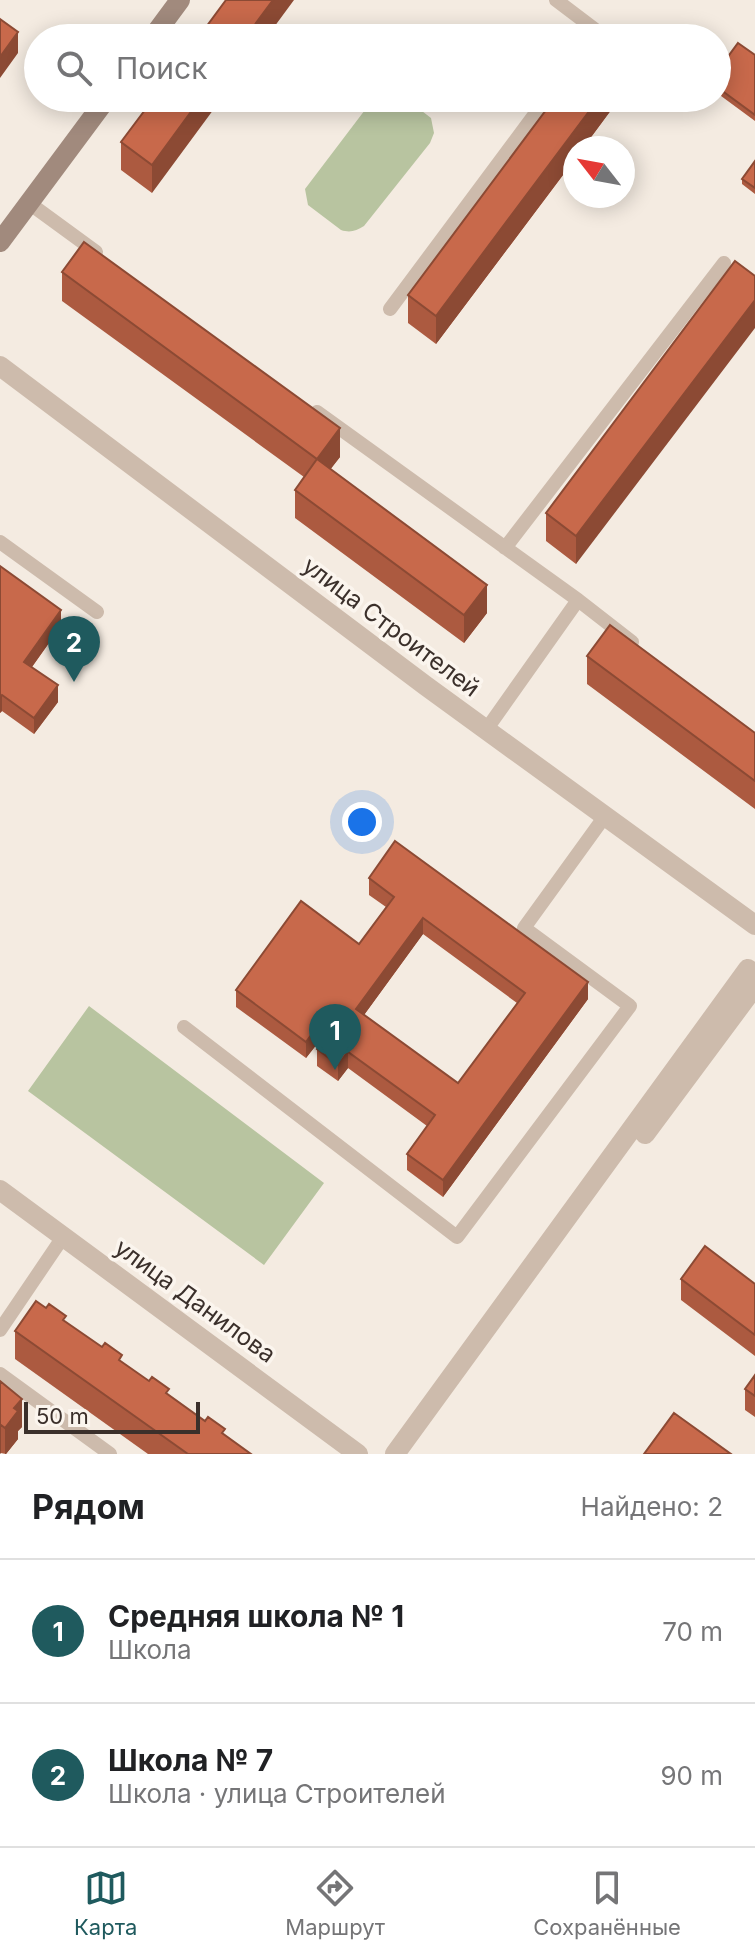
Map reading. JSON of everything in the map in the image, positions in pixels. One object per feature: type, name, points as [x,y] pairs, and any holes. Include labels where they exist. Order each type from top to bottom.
[{"type":"street","points":[[162,24],[180,0]]},
{"type":"street","points":[[0,242],[97,112]]},
{"type":"street","name":"улица Строителей","points":[[0,366],[486,730],[755,925]]},
{"type":"street","points":[[395,1454],[752,978]]},
{"type":"street","points":[[405,1454],[752,978]]},
{"type":"street","name":"улица Данилова","points":[[0,1190],[358,1454]]},
{"type":"lane","points":[[556,0],[588,24]]},
{"type":"lane","points":[[390,309],[537,112]]},
{"type":"lane","points":[[29,203],[112,264]]},
{"type":"lane","points":[[505,548],[724,263]]},
{"type":"lane","points":[[302,401],[648,654]]},
{"type":"lane","points":[[0,542],[97,612]]},
{"type":"lane","points":[[486,730],[578,600]]},
{"type":"lane","points":[[184,1027],[457,1237],[630,1006],[524,928],[605,816]]},
{"type":"lane","points":[[0,1330],[63,1237]]},
{"type":"lane","points":[[0,1374],[108,1453]]},
{"type":"green space","points":[[363,112],[423,112],[431,118],[434,133],[430,143],[364,226],[353,231],[341,230],[308,205],[305,189]]},
{"type":"green space","points":[[89,1006],[324,1183],[264,1265],[28,1091]]},
{"type":"building","points":[[226,0],[273,0],[255,24],[208,24]]},
{"type":"building","points":[[0,19],[18,32],[0,57]]},
{"type":"building","points":[[738,43],[755,55],[755,115],[731,97],[731,52]]},
{"type":"building","points":[[144,112],[191,112],[152,165],[121,142]]},
{"type":"building","points":[[545,112],[589,112],[571,136],[563,136],[563,146],[436,316],[408,295]]},
{"type":"building","points":[[755,161],[755,188],[742,179]]},
{"type":"building","points":[[84,242],[340,428],[317,459],[62,272]]},
{"type":"building","points":[[735,261],[755,276],[755,300],[576,536],[546,513]]},
{"type":"building","points":[[317,459],[487,585],[464,615],[295,490]]},
{"type":"building","points":[[0,566],[61,610],[24,662],[58,685],[34,718],[2,695],[0,697]]},
{"type":"building","points":[[610,625],[755,733],[755,781],[587,656]]},
{"type":"building","points":[[395,841],[588,982],[443,1180],[407,1154],[435,1115],[348,1052],[338,1065],[317,1049],[327,1035],[317,1027],[306,1042],[236,990],[301,901],[359,944],[394,897],[369,878]],"holes":[[[423,918],[525,993],[458,1083],[356,1009]]]},
{"type":"building","points":[[705,1246],[755,1284],[755,1335],[681,1279]]},
{"type":"building","points":[[36,1301],[46,1308],[49,1304],[66,1316],[63,1320],[102,1347],[105,1343],[122,1355],[119,1360],[149,1381],[152,1377],[169,1389],[166,1393],[205,1421],[208,1417],[225,1429],[222,1433],[251,1454],[188,1454],[15,1331]]},
{"type":"building","points":[[755,1375],[755,1396],[745,1389]]},
{"type":"building","points":[[0,1381],[22,1399],[14,1408],[18,1411],[5,1428],[0,1426]]},
{"type":"building","points":[[674,1413],[731,1454],[644,1454]]},
{"type":"place","name":"Школа № 7","points":[[74,682]]},
{"type":"place","name":"Средняя школа № 1","points":[[335,1070]]}]
